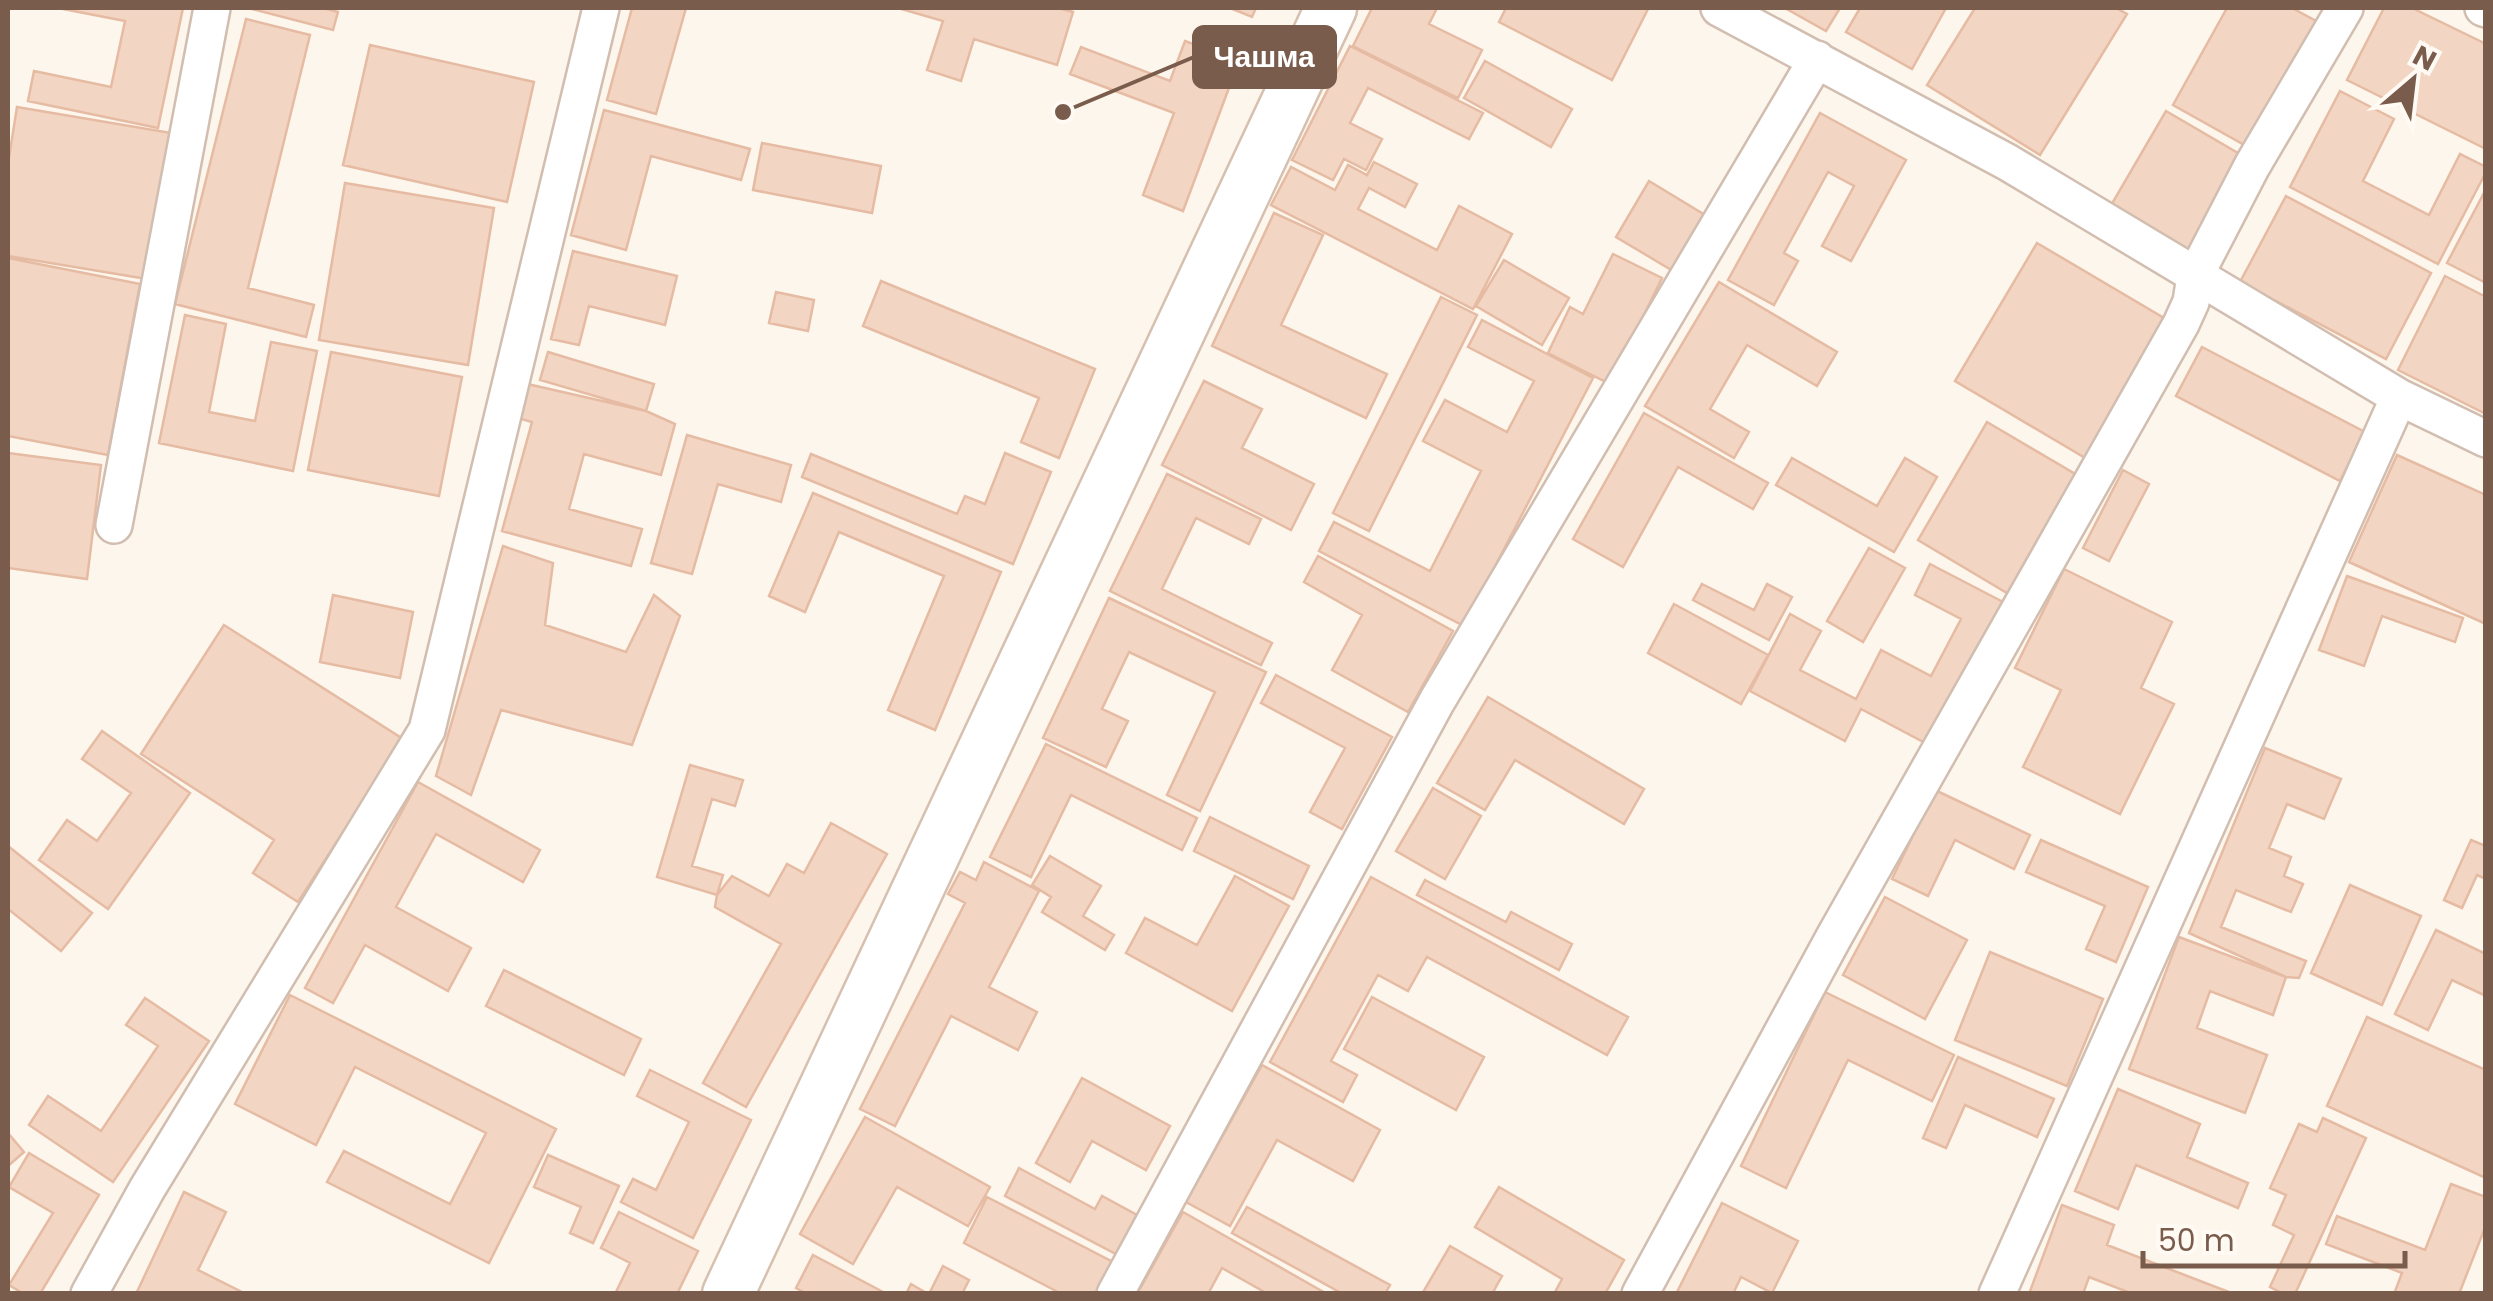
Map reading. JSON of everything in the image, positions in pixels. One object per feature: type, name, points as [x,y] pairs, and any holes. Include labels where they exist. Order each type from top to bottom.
[{"type":"street","points":[[114,525],[212,8]]},
{"type":"street","points":[[89,1294],[147,1190],[427,730],[601,8]]},
{"type":"street","points":[[728,1294],[1331,8]]},
{"type":"street","points":[[1719,8],[2008,162],[2399,397],[2486,439]]},
{"type":"street","points":[[1640,1294],[1834,937],[2181,324],[2191,302],[2195,276],[2252,166],[2344,8]]},
{"type":"street","points":[[1115,1294],[1437,701],[1817,59]]},
{"type":"street","points":[[1997,1294],[2399,397]]},
{"type":"building","points":[[58,8],[183,8],[158,128],[28,101],[34,71],[111,87],[125,21]]},
{"type":"building","points":[[248,8],[323,8],[338,12],[333,30]]},
{"type":"building","points":[[632,8],[686,8],[656,114],[607,100]]},
{"type":"building","points":[[898,8],[1058,8],[1073,12],[1057,65],[974,39],[961,81],[927,70],[943,21]]},
{"type":"building","points":[[1230,8],[1256,8],[1252,17]]},
{"type":"building","points":[[1372,8],[1437,8],[1429,24],[1482,50],[1458,98],[1353,46]]},
{"type":"building","points":[[1506,8],[1648,9],[1612,80],[1499,22]]},
{"type":"building","points":[[1785,8],[1840,8],[1826,31]]},
{"type":"building","points":[[1860,8],[1946,8],[1912,69],[1846,32]]},
{"type":"building","points":[[1975,8],[2116,8],[2127,14],[2040,155],[1927,85]]},
{"type":"building","points":[[2227,8],[2292,8],[2318,22],[2248,147],[2173,105]]},
{"type":"building","points":[[2384,8],[2412,8],[2486,44],[2486,149],[2347,80]]},
{"type":"building","points":[[246,19],[310,35],[248,288],[314,305],[306,337],[175,304]]},
{"type":"building","points":[[1185,41],[1239,61],[1183,211],[1143,195],[1174,113],[1070,74],[1081,47],[1170,81]]},
{"type":"building","points":[[370,45],[534,82],[507,202],[343,165]]},
{"type":"building","points":[[1350,46],[1483,113],[1469,139],[1368,88],[1350,123],[1382,139],[1366,170],[1344,159],[1333,180],[1292,160]]},
{"type":"building","points":[[1485,61],[1572,109],[1551,147],[1464,98]]},
{"type":"building","points":[[2340,91],[2394,119],[2363,181],[2429,215],[2460,154],[2486,167],[2438,264],[2290,187]]},
{"type":"building","points":[[17,107],[171,133],[147,279],[8,256],[8,164]]},
{"type":"building","points":[[604,110],[750,149],[741,180],[651,156],[626,250],[571,235]]},
{"type":"building","points":[[2166,111],[2243,156],[2187,252],[2110,207]]},
{"type":"building","points":[[1820,113],[1906,160],[1851,261],[1822,246],[1854,186],[1828,172],[1784,253],[1798,261],[1774,305],[1728,280]]},
{"type":"building","points":[[762,143],[881,166],[872,213],[753,190]]},
{"type":"building","points":[[1374,162],[1417,184],[1405,207],[1369,188],[1358,209],[1437,250],[1459,206],[1512,234],[1473,309],[1271,205],[1291,167],[1335,190],[1348,165],[1367,175]]},
{"type":"building","points":[[1649,181],[1705,215],[1673,271],[1616,237]]},
{"type":"building","points":[[345,183],[494,208],[468,365],[319,340]]},
{"type":"building","points":[[2486,189],[2486,283],[2447,263]]},
{"type":"building","points":[[2286,196],[2431,273],[2386,359],[2240,282]]},
{"type":"building","points":[[1274,213],[1323,235],[1281,325],[1387,374],[1366,418],[1212,346]]},
{"type":"building","points":[[2037,243],[2169,321],[2087,459],[1955,381]]},
{"type":"building","points":[[573,251],[677,276],[665,325],[589,306],[579,345],[551,339]]},
{"type":"building","points":[[1613,254],[1662,278],[1610,384],[1548,353],[1570,307],[1583,314]]},
{"type":"building","points":[[8,258],[140,284],[108,455],[8,436]]},
{"type":"building","points":[[1504,260],[1569,298],[1542,345],[1476,306]]},
{"type":"building","points":[[2445,276],[2486,297],[2486,414],[2398,370]]},
{"type":"building","points":[[881,281],[1095,369],[1059,458],[1021,442],[1039,398],[863,326]]},
{"type":"building","points":[[1719,282],[1837,352],[1817,386],[1747,345],[1710,409],[1749,432],[1734,458],[1645,406]]},
{"type":"building","points":[[776,292],[814,300],[808,331],[769,323]]},
{"type":"building","points":[[1441,297],[1477,315],[1369,531],[1333,513]]},
{"type":"building","points":[[185,315],[226,324],[209,412],[255,421],[271,342],[317,351],[293,471],[159,443]]},
{"type":"building","points":[[1482,320],[1593,378],[1464,626],[1319,551],[1334,522],[1430,571],[1481,471],[1423,441],[1445,400],[1507,432],[1534,381],[1468,347]]},
{"type":"building","points":[[2202,347],[2365,432],[2340,481],[2176,396]]},
{"type":"building","points":[[331,352],[462,377],[439,496],[308,470]]},
{"type":"building","points":[[548,352],[654,384],[646,411],[540,380]]},
{"type":"building","points":[[1204,381],[1262,409],[1242,448],[1314,484],[1291,530],[1162,465]]},
{"type":"building","points":[[523,383],[646,411],[675,424],[661,475],[584,454],[569,509],[642,529],[631,566],[502,531],[532,422],[514,417]]},
{"type":"building","points":[[1644,413],[1768,483],[1753,509],[1678,467],[1623,567],[1573,539]]},
{"type":"building","points":[[1987,422],[2082,478],[2012,596],[1918,540]]},
{"type":"building","points":[[687,435],[791,465],[781,502],[718,484],[692,574],[651,563]]},
{"type":"building","points":[[8,453],[101,465],[87,579],[8,568]]},
{"type":"building","points":[[1005,453],[1051,472],[1013,564],[802,477],[811,454],[957,514],[965,496],[985,504]]},
{"type":"building","points":[[2397,455],[2486,495],[2486,624],[2349,562]]},
{"type":"building","points":[[1792,458],[1877,506],[1905,458],[1937,477],[1894,552],[1776,485]]},
{"type":"building","points":[[2123,470],[2149,484],[2109,561],[2083,548]]},
{"type":"building","points":[[1167,474],[1261,519],[1249,544],[1196,518],[1162,589],[1272,643],[1261,665],[1110,591]]},
{"type":"building","points":[[813,493],[1001,572],[935,730],[888,710],[944,576],[839,532],[805,612],[769,596]]},
{"type":"building","points":[[503,546],[553,563],[545,625],[626,652],[654,595],[680,616],[632,745],[501,710],[471,795],[436,776]]},
{"type":"building","points":[[1869,548],[1905,568],[1863,642],[1827,621]]},
{"type":"building","points":[[1318,556],[1453,631],[1408,712],[1332,670],[1362,615],[1304,582]]},
{"type":"building","points":[[1930,564],[2005,603],[1931,746],[1861,709],[1845,741],[1750,691],[1790,614],[1821,631],[1800,670],[1856,699],[1881,650],[1931,676],[1961,619],[1915,595]]},
{"type":"building","points":[[2064,569],[2172,622],[2141,688],[2174,704],[2120,814],[2023,767],[2061,690],[2015,668]]},
{"type":"building","points":[[2347,576],[2463,618],[2455,642],[2382,616],[2364,666],[2319,650]]},
{"type":"building","points":[[1702,584],[1754,610],[1767,584],[1792,597],[1769,640],[1693,600]]},
{"type":"building","points":[[333,595],[413,612],[400,678],[320,662]]},
{"type":"building","points":[[1109,598],[1266,672],[1200,811],[1167,795],[1215,692],[1129,652],[1102,709],[1128,721],[1106,767],[1043,738]]},
{"type":"building","points":[[1674,604],[1768,655],[1741,704],[1648,653]]},
{"type":"building","points":[[224,625],[403,739],[298,902],[253,873],[274,840],[141,754]]},
{"type":"building","points":[[1276,675],[1392,737],[1342,829],[1310,812],[1345,748],[1261,703]]},
{"type":"building","points":[[1488,697],[1644,789],[1624,824],[1515,760],[1485,810],[1437,783]]},
{"type":"building","points":[[102,731],[190,793],[108,909],[39,860],[67,820],[97,841],[131,793],[82,759]]},
{"type":"building","points":[[1046,744],[1197,818],[1182,850],[1071,795],[1031,877],[990,857]]},
{"type":"building","points":[[2265,748],[2341,779],[2324,819],[2287,804],[2269,848],[2291,857],[2284,876],[2303,884],[2291,912],[2236,890],[2221,927],[2306,961],[2299,978],[2286,977],[2189,933]]},
{"type":"building","points":[[690,765],[743,780],[735,806],[712,799],[692,866],[723,875],[717,895],[657,877]]},
{"type":"building","points":[[418,782],[540,850],[523,882],[436,834],[396,907],[471,948],[448,991],[365,945],[333,1003],[305,988]]},
{"type":"building","points":[[1433,788],[1481,816],[1445,879],[1396,851]]},
{"type":"building","points":[[1935,790],[2030,835],[2014,869],[1955,840],[1928,896],[1892,879]]},
{"type":"building","points":[[1210,817],[1309,866],[1293,899],[1194,851]]},
{"type":"building","points":[[831,823],[887,854],[746,1107],[703,1083],[781,944],[715,907],[717,895],[732,876],[769,896],[787,864],[804,873]]},
{"type":"building","points":[[2041,840],[2148,887],[2116,962],[2086,949],[2105,906],[2026,872]]},
{"type":"building","points":[[2471,840],[2486,846],[2486,879],[2477,875],[2462,908],[2444,900]]},
{"type":"building","points":[[8,846],[92,913],[61,951],[8,909]]},
{"type":"building","points":[[1050,856],[1101,886],[1083,916],[1114,935],[1105,950],[1042,912],[1051,897],[1032,885]]},
{"type":"building","points":[[984,862],[1039,891],[989,987],[1037,1012],[1018,1050],[951,1016],[895,1126],[860,1109],[965,903],[948,894],[960,872],[976,880]]},
{"type":"building","points":[[1235,876],[1289,906],[1232,1011],[1126,953],[1145,918],[1197,945]]},
{"type":"building","points":[[1371,877],[1628,1017],[1607,1055],[1427,957],[1408,991],[1378,975],[1331,1061],[1357,1075],[1343,1102],[1270,1062]]},
{"type":"building","points":[[1425,880],[1506,922],[1511,912],[1572,944],[1559,970],[1417,895]]},
{"type":"building","points":[[2350,885],[2421,916],[2382,1005],[2311,973]]},
{"type":"building","points":[[1885,897],[1967,940],[1925,1019],[1843,975]]},
{"type":"building","points":[[2436,930],[2486,954],[2486,996],[2452,980],[2428,1030],[2395,1014]]},
{"type":"building","points":[[2179,937],[2286,977],[2273,1015],[2210,991],[2197,1028],[2267,1055],[2245,1113],[2129,1069]]},
{"type":"building","points":[[1990,952],[2103,999],[2067,1086],[1955,1040]]},
{"type":"building","points":[[504,970],[641,1039],[624,1075],[486,1006]]},
{"type":"building","points":[[1825,992],[1954,1055],[1932,1101],[1848,1060],[1786,1188],[1741,1166]]},
{"type":"building","points":[[290,995],[556,1129],[489,1263],[327,1182],[344,1151],[450,1204],[486,1133],[355,1067],[316,1145],[235,1104]]},
{"type":"building","points":[[1372,997],[1484,1057],[1456,1110],[1344,1049]]},
{"type":"building","points":[[145,998],[209,1041],[113,1182],[29,1125],[48,1096],[101,1131],[158,1046],[126,1025]]},
{"type":"building","points":[[2367,1017],[2486,1070],[2486,1178],[2327,1106]]},
{"type":"building","points":[[1958,1057],[2054,1099],[2037,1137],[1965,1105],[1946,1148],[1923,1138]]},
{"type":"building","points":[[1262,1065],[1380,1130],[1353,1181],[1277,1140],[1230,1226],[1186,1202]]},
{"type":"building","points":[[650,1070],[751,1120],[693,1238],[621,1202],[633,1179],[656,1190],[689,1122],[637,1096]]},
{"type":"building","points":[[1082,1078],[1170,1126],[1146,1170],[1092,1141],[1070,1182],[1036,1163]]},
{"type":"building","points":[[2118,1089],[2200,1124],[2187,1157],[2248,1183],[2238,1208],[2136,1165],[2118,1209],[2075,1191]]},
{"type":"building","points":[[865,1117],[990,1187],[968,1226],[897,1187],[853,1264],[800,1234]]},
{"type":"building","points":[[2323,1118],[2366,1138],[2295,1294],[2284,1294],[2270,1287],[2294,1235],[2273,1225],[2286,1195],[2270,1188],[2299,1124],[2317,1132]]},
{"type":"building","points":[[8,1133],[24,1152],[8,1166]]},
{"type":"building","points":[[29,1153],[99,1195],[40,1294],[24,1294],[9,1285],[53,1213],[9,1187]]},
{"type":"building","points":[[548,1155],[619,1186],[593,1243],[570,1233],[581,1207],[534,1187]]},
{"type":"building","points":[[1019,1168],[1095,1209],[1102,1196],[1137,1215],[1116,1254],[1005,1196]]},
{"type":"building","points":[[2451,1184],[2486,1197],[2486,1225],[2459,1294],[2394,1294],[2402,1273],[2326,1244],[2337,1216],[2425,1250]]},
{"type":"building","points":[[1499,1187],[1624,1260],[1605,1294],[1554,1294],[1562,1279],[1475,1227]]},
{"type":"building","points":[[184,1192],[226,1212],[198,1270],[246,1294],[136,1294]]},
{"type":"building","points":[[987,1197],[1115,1263],[1099,1294],[1055,1294],[1056,1291],[964,1243]]},
{"type":"building","points":[[1722,1203],[1798,1241],[1772,1293],[1741,1277],[1733,1294],[1676,1294]]},
{"type":"building","points":[[2062,1205],[2114,1225],[2107,1245],[2234,1294],[2133,1294],[2089,1277],[2083,1294],[2029,1294]]},
{"type":"building","points":[[1247,1207],[1390,1285],[1385,1294],[1343,1294],[1232,1233]]},
{"type":"building","points":[[619,1212],[698,1251],[677,1294],[615,1294],[630,1263],[601,1248]]},
{"type":"building","points":[[1183,1212],[1327,1294],[1268,1294],[1222,1268],[1208,1294],[1137,1294]]},
{"type":"building","points":[[1450,1246],[1502,1276],[1492,1294],[1422,1294]]},
{"type":"building","points":[[813,1255],[887,1294],[807,1294],[796,1288]]},
{"type":"building","points":[[943,1266],[969,1280],[962,1294],[929,1294]]},
{"type":"building","points":[[911,1284],[928,1294],[906,1294]]},
{"type":"place","name":"Чашма","points":[[1063,112]]}]
